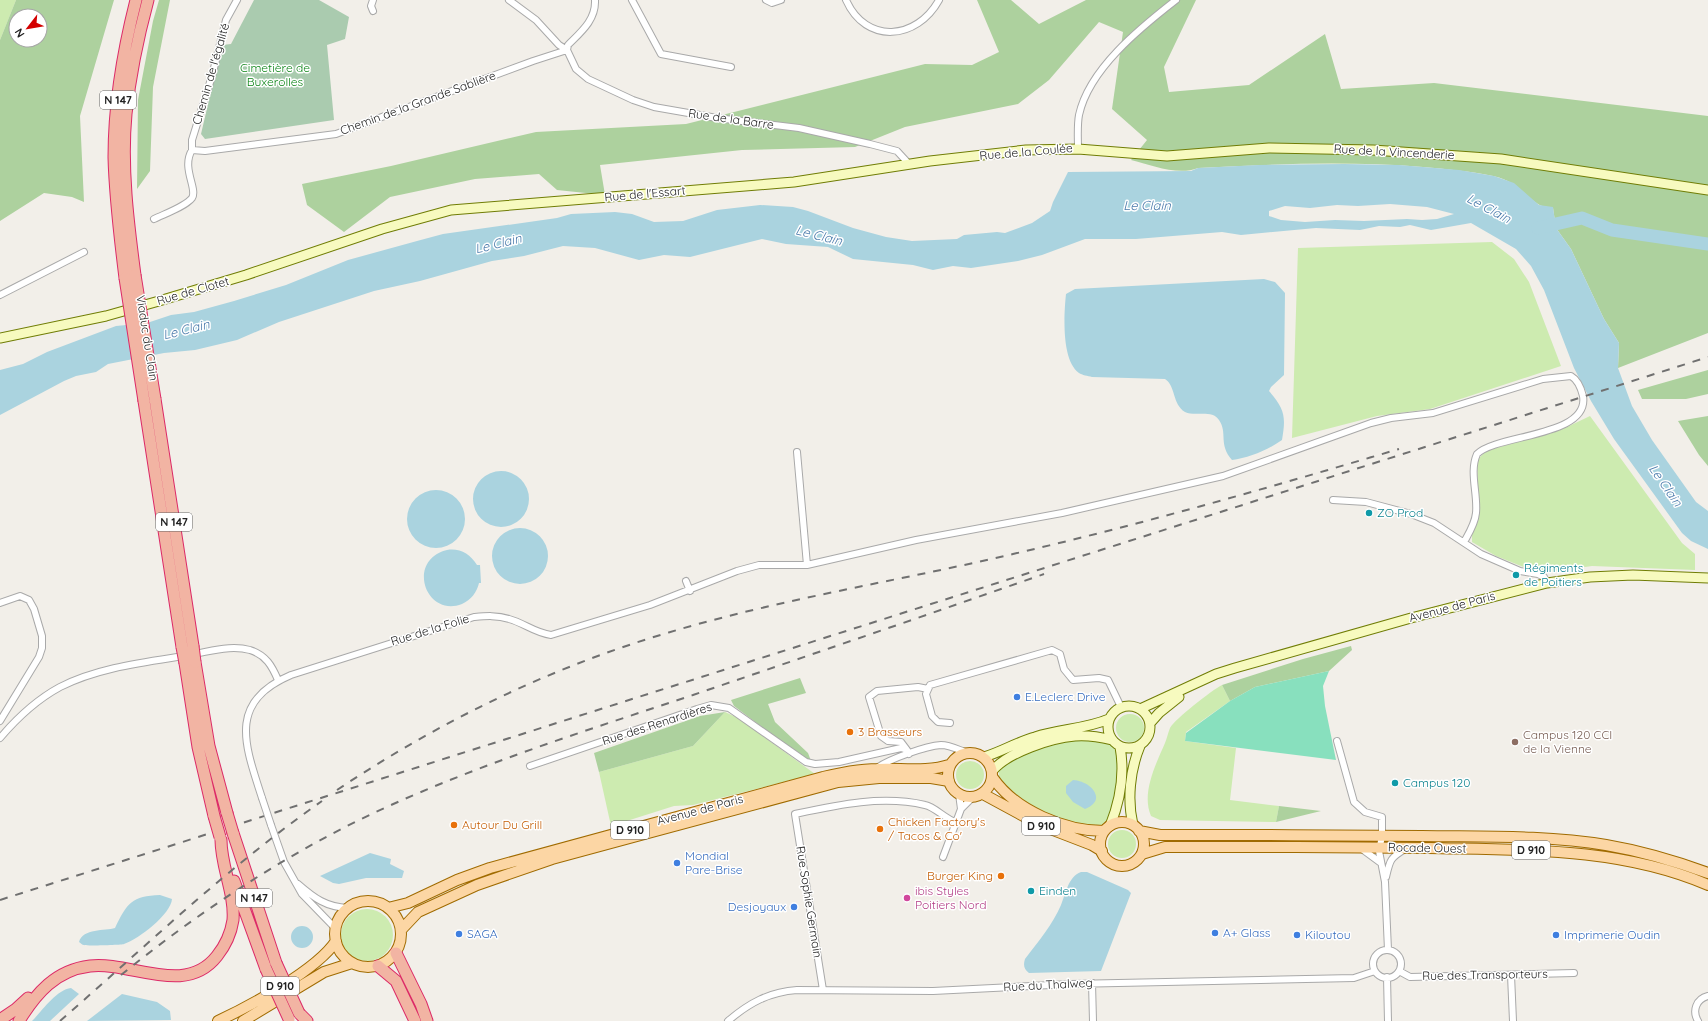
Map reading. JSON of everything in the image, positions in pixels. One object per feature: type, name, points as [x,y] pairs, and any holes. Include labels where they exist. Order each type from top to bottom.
[{"type":"highway","name":"Viaduc du Clain","points":[[136,0],[122,68],[115,138],[116,195],[124,278],[149,400]]},
{"type":"highway","name":"Viaduc du Clain","points":[[148,0],[137,44],[126,115],[126,180],[149,400]]},
{"type":"highway","name":"N 147","points":[[149,400],[187,647],[209,746],[233,833],[276,963],[303,1017]]},
{"type":"highway","name":"N 147","points":[[190,663],[198,747],[214,816],[266,969],[290,1020]]},
{"type":"highway","points":[[0,1020],[16,1010],[28,998],[38,993],[59,976],[90,966],[108,966],[175,977],[190,974],[214,960],[224,948],[233,922],[233,905],[221,856],[221,838]]},
{"type":"highway","points":[[396,953],[421,1004],[427,1021]]},
{"type":"highway","points":[[378,966],[396,981],[415,1021]]},
{"type":"highway","points":[[19,1021],[38,993]]},
{"type":"main road","name":"Rue de la Vincenderie","points":[[1078,149],[1167,156],[1269,148],[1373,150],[1501,159],[1708,190]]},
{"type":"main road","name":"Rue de la Coulée","points":[[909,164],[1026,150],[1078,149]]},
{"type":"main road","name":"Rue de l'Essart","points":[[382,229],[451,210],[794,182],[909,164]]},
{"type":"main road","name":"Rue de Clotet","points":[[0,338],[106,316],[246,275],[382,229]]},
{"type":"main road","name":"Avenue de Paris","points":[[1140,708],[1228,670],[1547,583],[1590,577],[1633,575],[1708,578]]},
{"type":"main road","name":"Avenue de Paris","points":[[1151,722],[1170,703],[1203,680]]},
{"type":"main road","points":[[984,757],[1035,737],[1061,729],[1110,719],[1121,707],[1131,706],[1140,708],[1147,714],[1151,722],[1151,732],[1147,740],[1140,746],[1130,749],[1120,747],[1112,740],[1108,730],[1110,719]]},
{"type":"main road","points":[[993,774],[984,757],[975,753],[965,752],[956,757],[949,765],[948,773],[949,781],[959,794],[973,797],[983,794],[989,787],[993,774],[1000,762],[1010,756],[1062,738],[1089,736],[1112,740]]},
{"type":"main road","points":[[1120,747],[1122,767],[1120,794],[1117,808],[1100,844],[1102,851],[1109,862],[1121,866],[1133,863],[1142,854],[1144,842],[1136,828],[1130,812],[1131,780],[1140,746]]},
{"type":"main road","name":"Avenue de Paris","points":[[388,908],[408,903],[470,875],[549,851],[823,777],[850,771],[935,768],[949,765]]},
{"type":"main road","name":"D 910","points":[[993,774],[1001,790],[1016,802],[1039,815],[1065,825],[1107,828]]},
{"type":"main road","name":"Avenue de Paris","points":[[401,930],[418,912],[470,888],[552,859],[838,782],[879,778],[931,778],[949,781]]},
{"type":"main road","name":"D 910","points":[[983,794],[1040,826],[1092,845],[1102,851]]},
{"type":"main road","points":[[1107,828],[1122,822],[1136,828]]},
{"type":"main road","name":"Rocade Ouest","points":[[1136,828],[1160,835],[1382,836]]},
{"type":"main road","name":"D 910","points":[[1382,836],[1500,838],[1578,842],[1628,849],[1657,856],[1708,873]]},
{"type":"main road","name":"Rocade Ouest","points":[[1142,854],[1165,847],[1407,848],[1542,851],[1603,857],[1654,867],[1708,886]]},
{"type":"main road","points":[[364,902],[380,904],[388,908],[394,914],[401,930],[399,946],[396,953],[390,959],[378,966],[364,967],[352,963],[341,954],[336,941],[336,929],[342,915],[348,908],[364,902]]},
{"type":"main road","name":"D 910","points":[[218,1021],[262,997],[316,962],[324,956],[336,941]]},
{"type":"main road","name":"D 910","points":[[243,1021],[324,972],[352,963]]},
{"type":"street","name":"Chemin de l'égalité","points":[[192,150],[192,140],[212,76],[226,20],[237,0]]},
{"type":"street","points":[[373,0],[371,6],[373,10]]},
{"type":"street","points":[[508,0],[536,20],[559,45],[566,50],[568,45],[590,20],[594,12],[595,0]]},
{"type":"street","points":[[632,0],[661,54],[731,67]]},
{"type":"street","points":[[766,0],[772,3],[781,0]]},
{"type":"street","points":[[846,0],[860,20],[873,29],[887,32],[903,31],[918,24],[928,16],[939,0]]},
{"type":"street","name":"Rue de la Coulée","points":[[1078,149],[1078,121],[1082,107],[1093,83],[1126,41],[1176,0]]},
{"type":"street","name":"Chemin de la Grande Sablière","points":[[192,150],[205,151],[336,134],[518,66],[566,50]]},
{"type":"street","name":"Rue de la Barre","points":[[566,50],[572,63],[581,74],[633,100],[661,108],[799,128],[870,144],[897,151],[909,164]]},
{"type":"street","points":[[154,219],[175,209],[191,198],[193,193],[187,166],[187,157],[192,150]]},
{"type":"street","points":[[0,295],[84,252]]},
{"type":"street","name":"Rue de la Folie","points":[[336,929],[326,917],[306,900],[284,862],[247,752],[246,727],[250,711],[258,697],[278,680],[306,669],[474,616],[492,615],[509,619],[540,634],[551,635],[674,597],[737,571],[759,565],[807,565],[916,540],[1062,513],[1223,476],[1371,423],[1391,418],[1433,413],[1543,379],[1571,376],[1580,387],[1583,399],[1582,408],[1577,418],[1542,432],[1487,448],[1477,454],[1474,464],[1476,513],[1473,524],[1464,542]]},
{"type":"street","points":[[797,452],[807,565]]},
{"type":"street","points":[[1333,500],[1366,502],[1411,514],[1434,523],[1481,554],[1520,571],[1538,574],[1544,577],[1547,583]]},
{"type":"street","points":[[686,581],[690,591]]},
{"type":"street","points":[[0,603],[20,596],[29,600],[34,610],[43,642],[39,657],[0,721],[6,730]]},
{"type":"street","points":[[0,738],[6,730],[38,701],[59,688],[96,674],[135,664],[225,649],[243,648],[265,658],[270,663],[278,680]]},
{"type":"street","points":[[950,723],[943,723],[935,720],[926,694],[928,689],[934,684],[1052,650],[1058,652],[1062,656],[1064,669],[1072,680],[1094,678],[1108,680],[1121,707]]},
{"type":"street","points":[[908,752],[901,742],[888,741],[882,736],[869,698],[877,692],[918,687],[928,689]]},
{"type":"street","name":"Rue des Renardières","points":[[530,766],[711,705],[729,708],[806,762],[815,764],[839,762],[898,749],[908,752]]},
{"type":"street","points":[[1337,741],[1354,802],[1365,812],[1382,817],[1388,950]]},
{"type":"street","name":"Rue des Renardières","points":[[876,769],[886,762],[908,752],[942,745],[965,752]]},
{"type":"street","points":[[943,857],[961,809],[959,794]]},
{"type":"street","points":[[961,809],[973,797]]},
{"type":"street","name":"Rue Sophie Germain","points":[[823,990],[795,814],[839,805],[895,801],[927,805],[947,820],[957,823]]},
{"type":"street","points":[[1361,848],[1384,864]]},
{"type":"street","points":[[1384,864],[1407,848]]},
{"type":"street","name":"Rue de la Folie","points":[[294,880],[310,896],[321,902],[337,907],[348,908]]},
{"type":"street","points":[[1388,950],[1394,952],[1400,960],[1399,971],[1396,975],[1387,977],[1379,975],[1375,971],[1374,958],[1379,952],[1388,950]]},
{"type":"street","name":"Rue du Thalweg","points":[[728,1021],[743,1008],[764,996],[780,991],[933,991],[1092,983],[1354,978],[1375,971]]},
{"type":"street","name":"Rue des Transporteurs","points":[[1399,971],[1410,977],[1574,974]]},
{"type":"street","points":[[1511,975],[1513,1021]]},
{"type":"street","points":[[1387,977],[1388,1021]]},
{"type":"street","points":[[1092,983],[1093,1021]]},
{"type":"street","points":[[1698,1021],[1695,1014],[1695,1008],[1701,999],[1708,996]]},
{"type":"green space","points":[[0,0],[16,0],[13,8],[8,8],[8,20],[0,40]]},
{"type":"green space","points":[[16,0],[114,0],[80,116],[84,202],[72,197],[44,193],[0,221],[0,40],[8,20],[8,48],[48,48],[48,8],[13,8]]},
{"type":"green space","points":[[159,0],[170,0],[153,87],[150,171],[137,189],[138,100],[153,21]]},
{"type":"green space","name":"Cimetière de Buxerolles","points":[[254,0],[319,0],[349,17],[345,39],[327,45],[334,120],[205,139],[201,134],[222,45],[231,44]]},
{"type":"green space","points":[[977,0],[1011,0],[1039,24],[1086,0],[1196,0],[1164,67],[1169,92],[1249,85],[1325,34],[1341,89],[1434,83],[1708,116],[1708,333],[1618,368],[1619,343],[1604,319],[1571,249],[1556,228],[1553,208],[1540,205],[1513,184],[1501,178],[1449,169],[1367,164],[1254,165],[1198,168],[1182,171],[1164,169],[1131,160],[1147,140],[1112,109],[1123,32],[1099,22],[1049,80],[1018,104],[905,127],[855,147],[742,150],[600,165],[605,195],[557,190],[539,174],[475,179],[390,197],[344,232],[307,205],[302,184],[391,166],[536,132],[686,124],[925,64],[972,65],[999,52]]},
{"type":"green space","points":[[1492,242],[1514,259],[1529,282],[1561,366],[1430,409],[1377,416],[1292,438],[1298,248]]},
{"type":"green space","points":[[1708,370],[1708,394],[1686,399],[1642,399],[1638,390]]},
{"type":"green space","points":[[1590,416],[1682,543],[1695,554],[1695,570],[1592,566],[1551,572],[1531,570],[1496,556],[1472,542],[1472,533],[1479,514],[1477,463],[1480,457],[1486,451],[1567,427]]},
{"type":"green space","points":[[1708,416],[1708,466],[1699,455],[1678,421]]},
{"type":"green space","points":[[1351,646],[1352,650],[1329,671],[1255,687],[1230,701],[1222,685],[1303,659]]},
{"type":"green space","points":[[1329,671],[1323,686],[1325,706],[1336,760],[1185,741],[1186,733],[1230,701],[1255,687]]},
{"type":"green space","points":[[800,678],[806,693],[768,704],[775,722],[808,753],[811,761],[803,758],[734,706],[731,700]]},
{"type":"green space","points":[[1222,685],[1230,701],[1186,732],[1185,741],[1236,748],[1230,800],[1279,806],[1276,822],[1160,820],[1151,816],[1148,807],[1149,788],[1154,769],[1170,728],[1194,705]]},
{"type":"green space","points":[[725,712],[738,718],[815,774],[693,805],[674,806],[611,826],[599,772],[693,746]]},
{"type":"green space","points":[[725,712],[693,746],[599,772],[594,753],[700,716]]},
{"type":"green space","points":[[1130,714],[1140,718],[1144,728],[1140,738],[1130,742],[1120,738],[1116,728],[1120,718]]},
{"type":"green space","points":[[1074,740],[1096,740],[1111,744],[1118,755],[1117,788],[1110,819],[1103,825],[1096,827],[1066,822],[1017,797],[999,780],[999,769],[1007,763],[1026,754]]},
{"type":"green space","points":[[970,761],[980,765],[984,775],[980,785],[970,789],[960,785],[956,775],[960,765]]},
{"type":"green space","points":[[1279,806],[1321,811],[1276,822]]},
{"type":"green space","points":[[1122,830],[1132,834],[1136,844],[1132,854],[1122,858],[1112,854],[1108,844],[1112,834]]},
{"type":"green space","points":[[367,909],[377,911],[385,917],[391,925],[393,935],[391,945],[385,953],[377,959],[367,961],[357,959],[349,953],[343,945],[341,935],[343,925],[349,917],[357,911]]},
{"type":"water","name":"Le Clain","points":[[1259,165],[1399,165],[1459,170],[1494,176],[1514,183],[1539,205],[1553,207],[1556,228],[1571,249],[1604,319],[1619,343],[1618,368],[1632,406],[1652,440],[1696,502],[1708,511],[1708,549],[1691,541],[1682,533],[1614,439],[1591,401],[1574,368],[1544,290],[1531,266],[1516,249],[1471,223],[1431,230],[1410,225],[1400,227],[1379,226],[1360,230],[1316,228],[1241,235],[1222,232],[1136,239],[1085,239],[1042,255],[1018,261],[971,268],[953,266],[933,270],[913,265],[853,259],[828,247],[786,244],[762,239],[690,257],[664,255],[639,260],[595,248],[563,246],[524,256],[492,261],[420,281],[374,291],[279,322],[237,340],[195,350],[164,353],[108,364],[96,372],[76,376],[64,381],[0,415],[0,370],[23,364],[47,352],[116,326],[147,323],[171,315],[194,312],[234,301],[286,285],[348,260],[443,234],[557,218],[571,214],[615,212],[632,214],[654,222],[683,221],[717,210],[760,205],[793,207],[853,228],[886,237],[912,241],[957,239],[964,235],[997,232],[1005,233],[1032,223],[1050,211],[1068,172],[1191,171],[1198,168]],"holes":[[[1390,204],[1427,207],[1454,214],[1437,219],[1422,220],[1335,220],[1305,222],[1281,220],[1269,216],[1269,211],[1285,206],[1310,208],[1337,205],[1358,206]]]},
{"type":"water","points":[[1264,279],[1275,282],[1285,293],[1284,375],[1271,387],[1269,391],[1281,408],[1284,425],[1282,440],[1258,453],[1232,460],[1225,449],[1223,429],[1219,420],[1212,415],[1194,414],[1185,412],[1181,409],[1171,386],[1165,379],[1092,377],[1079,373],[1073,367],[1069,358],[1066,348],[1064,324],[1065,303],[1066,294],[1075,289]]},
{"type":"water","points":[[495,471],[507,471],[517,475],[525,483],[529,493],[529,505],[525,515],[517,523],[507,527],[495,527],[485,523],[477,515],[473,505],[473,493],[477,483],[485,475]]},
{"type":"water","points":[[436,490],[447,492],[460,503],[463,508],[465,519],[463,530],[452,543],[447,546],[436,548],[425,546],[412,535],[409,530],[407,519],[409,508],[420,495],[425,492]]},
{"type":"water","points":[[514,528],[526,528],[536,532],[544,540],[548,550],[548,562],[544,572],[536,580],[526,584],[514,584],[504,580],[496,572],[492,562],[492,550],[496,540],[504,532]]},
{"type":"water","points":[[447,550],[460,551],[468,555],[477,565],[480,565],[481,583],[479,583],[477,590],[471,598],[462,604],[449,606],[438,603],[430,596],[425,586],[424,575],[427,565],[434,556]]},
{"type":"water","points":[[1073,780],[1080,781],[1091,787],[1096,796],[1092,805],[1085,809],[1073,802],[1066,793],[1066,786]]},
{"type":"water","points":[[370,853],[391,859],[390,864],[404,871],[402,878],[366,878],[339,884],[333,883],[320,876]]},
{"type":"water","points":[[1081,872],[1087,872],[1128,890],[1131,893],[1101,971],[1029,973],[1024,967],[1025,959],[1054,919],[1070,881]]},
{"type":"water","points":[[160,895],[172,899],[170,905],[160,919],[138,937],[124,944],[83,945],[79,942],[85,934],[90,932],[115,928],[123,912],[132,902],[137,899]]},
{"type":"water","points":[[302,926],[310,929],[313,937],[310,945],[302,948],[294,945],[291,937],[294,929]]},
{"type":"water","points":[[71,988],[79,994],[50,1021],[32,1021],[55,997]]},
{"type":"water","points":[[122,994],[157,1002],[170,1011],[171,1020],[87,1021]]},
{"type":"waterway","points":[[1538,228],[1582,218],[1612,230],[1708,244]]},
{"type":"railway","points":[[0,900],[1708,357]]},
{"type":"railway","points":[[337,790],[415,742],[496,699],[538,680],[623,647],[667,633],[753,610],[970,564],[1159,518],[1399,449]]},
{"type":"railway","points":[[121,975],[177,932],[263,873],[355,822],[437,785],[564,738],[1044,574]]},
{"type":"railway","points":[[60,1021],[221,879],[322,801]]},
{"type":"place","name":"ZO Prod","points":[[1369,513]]},
{"type":"place","name":"Régiments de Poitiers","points":[[1516,575]]},
{"type":"place","name":"E.Leclerc Drive","points":[[1017,697]]},
{"type":"place","name":"3 Brasseurs","points":[[850,732]]},
{"type":"place","name":"Campus 120 CCI de la Vienne","points":[[1515,742]]},
{"type":"place","name":"Campus 120","points":[[1395,783]]},
{"type":"place","name":"Autour Du Grill","points":[[454,825]]},
{"type":"place","name":"Chicken Factory's / Tacos & Co'","points":[[880,829]]},
{"type":"place","name":"Mondial Pare-Brise","points":[[677,863]]},
{"type":"place","name":"Burger King","points":[[1001,876]]},
{"type":"place","name":"Einden","points":[[1031,891]]},
{"type":"place","name":"ibis Styles Poitiers Nord","points":[[907,898]]},
{"type":"place","name":"Desjoyaux","points":[[794,907]]},
{"type":"place","name":"A+ Glass","points":[[1215,933]]},
{"type":"place","name":"SAGA","points":[[459,934]]},
{"type":"place","name":"Kiloutou","points":[[1297,935]]},
{"type":"place","name":"Imprimerie Oudin","points":[[1556,935]]}]
